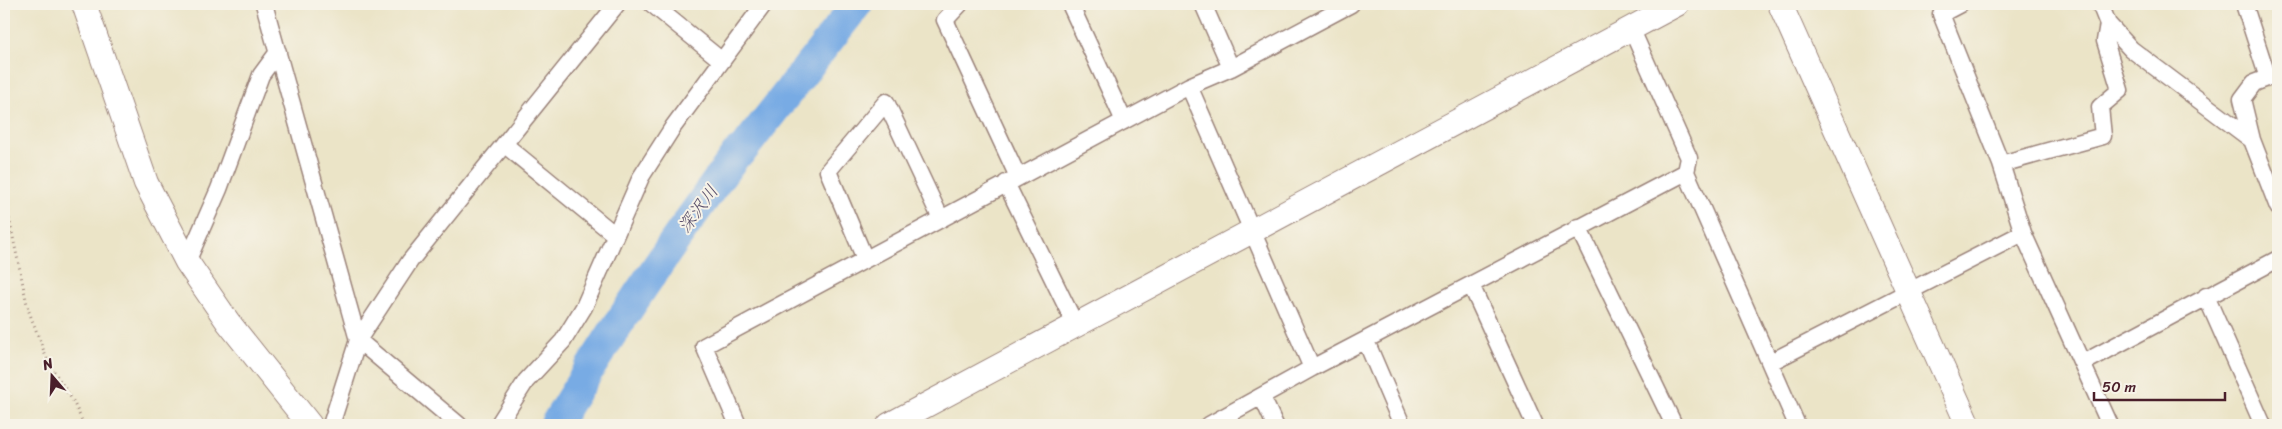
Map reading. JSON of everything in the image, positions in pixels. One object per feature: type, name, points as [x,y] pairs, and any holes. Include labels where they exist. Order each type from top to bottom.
[{"type":"street","points":[[84,4],[146,183],[186,262],[228,322],[310,425]]},
{"type":"street","points":[[264,4],[358,340],[459,425]]},
{"type":"street","points":[[331,425],[358,340],[410,261],[617,4]]},
{"type":"street","points":[[652,4],[722,61]]},
{"type":"street","points":[[498,425],[526,381],[563,340],[584,307],[641,177],[673,127],[764,4]]},
{"type":"street","points":[[960,4],[945,20],[1076,326]]},
{"type":"street","points":[[1070,4],[1124,121]]},
{"type":"street","points":[[1202,4],[1230,68]]},
{"type":"street","points":[[889,425],[1677,4]]},
{"type":"street","points":[[1780,4],[1968,425]]},
{"type":"street","points":[[1960,4],[1941,14],[2001,164],[2023,233],[2110,425]]},
{"type":"street","points":[[2100,4],[2108,24],[2131,49],[2252,140]]},
{"type":"street","points":[[2244,4],[2273,76],[2254,83],[2242,99],[2252,140],[2278,206]]},
{"type":"street","points":[[738,425],[704,346],[1188,86],[1230,68],[1345,5]]},
{"type":"street","points":[[2001,164],[2103,136],[2100,107],[2120,90],[2105,41],[2108,24]]},
{"type":"street","points":[[1631,28],[1690,158],[1686,172],[1771,362],[1797,425]]},
{"type":"street","points":[[186,262],[219,188],[261,75],[278,52]]},
{"type":"street","points":[[1188,86],[1312,368]]},
{"type":"street","points":[[866,259],[828,171],[886,102],[940,219]]},
{"type":"street","points":[[504,144],[615,235]]},
{"type":"street","points":[[1209,425],[1312,368],[1686,172]]},
{"type":"street","points":[[1578,227],[1674,425]]},
{"type":"street","points":[[1771,362],[2023,233]]},
{"type":"street","points":[[2083,363],[2278,259]]},
{"type":"street","points":[[1472,285],[1535,425]]},
{"type":"street","points":[[2206,296],[2263,425]]},
{"type":"street","points":[[1366,341],[1402,425]]},
{"type":"street","points":[[1262,397],[1275,425]]},
{"type":"path","points":[[4,194],[28,309],[48,362],[84,425]]},
{"type":"waterway","name":"深沢川","points":[[555,425],[620,321],[714,185],[738,152],[742,151],[857,4]]}]
